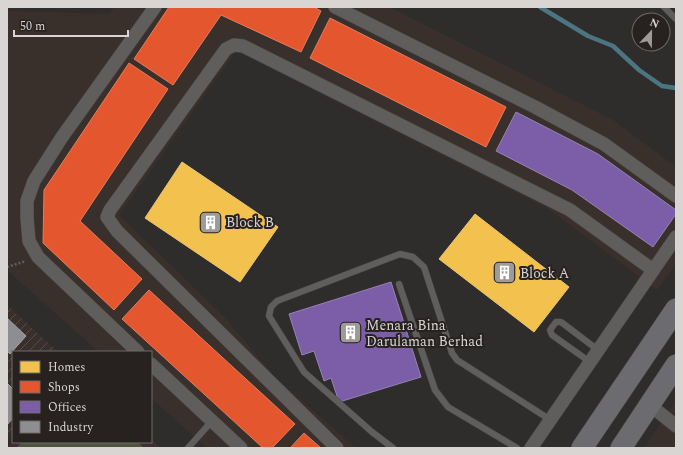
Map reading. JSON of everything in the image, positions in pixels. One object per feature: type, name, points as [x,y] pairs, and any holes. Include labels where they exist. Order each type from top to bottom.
[{"type":"main road","points":[[582,448],[676,309]]},
{"type":"main road","points":[[621,448],[676,365]]},
{"type":"street","points":[[137,351],[38,257],[28,242],[27,201],[34,182],[62,138],[155,7]]},
{"type":"street","points":[[335,7],[535,107],[604,144],[676,196]]},
{"type":"street","points":[[337,448],[116,231],[107,218],[110,210],[226,49],[234,45],[243,46],[570,210],[653,270]]},
{"type":"street","points":[[531,448],[549,419],[676,237]]},
{"type":"street","points":[[152,365],[241,448]]},
{"type":"street","points":[[650,405],[676,426]]},
{"type":"lane","points":[[664,7],[676,19]]},
{"type":"lane","points":[[393,448],[372,432],[304,372],[269,316],[271,307],[277,301],[400,254],[414,257],[424,268],[452,353],[457,360],[549,419]]},
{"type":"lane","points":[[399,284],[435,390],[440,399],[448,407],[516,448]]},
{"type":"lane","points":[[590,362],[550,333],[550,330],[558,321],[598,350]]},
{"type":"lane","points":[[188,448],[212,421]]},
{"type":"path","points":[[7,267],[38,257]]},
{"type":"shaded area","points":[[114,7],[389,7],[613,120],[676,167],[676,264],[657,290],[547,208],[236,51],[119,215],[225,318],[275,377],[356,448],[207,448],[152,399],[152,351],[98,351],[9,272],[7,244],[7,11],[110,14]]},
{"type":"shaded area","points":[[7,305],[57,351],[12,351],[12,433],[7,438]]},
{"type":"shaded area","points":[[676,401],[676,448],[644,448]]},
{"type":"shaded area","points":[[152,440],[161,448],[7,448],[12,441],[12,443],[152,443]]},
{"type":"green space","points":[[21,443],[139,443],[144,448],[16,448]]},
{"type":"building: Homes","name":"Block B","points":[[182,162],[278,227],[240,282],[145,218]]},
{"type":"building: Homes","name":"Block A","points":[[475,214],[569,287],[534,332],[439,259]]},
{"type":"building: Shops","points":[[169,7],[314,7],[321,11],[301,52],[221,15],[173,85],[134,59]]},
{"type":"building: Shops","points":[[330,18],[506,107],[486,147],[310,58]]},
{"type":"building: Shops","points":[[129,63],[168,89],[80,221],[142,279],[114,310],[43,243],[44,190]]},
{"type":"building: Shops","points":[[149,290],[295,424],[272,448],[263,448],[122,319]]},
{"type":"building: Shops","points":[[304,433],[321,448],[290,448]]},
{"type":"building: Offices","points":[[516,112],[598,154],[676,210],[676,214],[653,247],[572,190],[496,151]]},
{"type":"building: Offices","name":"Menara Bina Darulaman Berhad","points":[[391,282],[421,377],[339,402],[331,378],[324,381],[314,351],[302,355],[289,314]]},
{"type":"building: Industry","points":[[7,318],[26,336],[10,354],[7,351]]},
{"type":"building: Industry","points":[[7,383],[12,388],[12,419],[7,425]]},
{"type":"waterway","points":[[540,7],[588,36],[613,46],[639,70],[662,86],[676,88]]},
{"type":"place","name":"Block B","points":[[211,222]]},
{"type":"place","name":"Block A","points":[[504,273]]},
{"type":"place","name":"Menara Bina Darulaman Berhad","points":[[351,333]]}]
